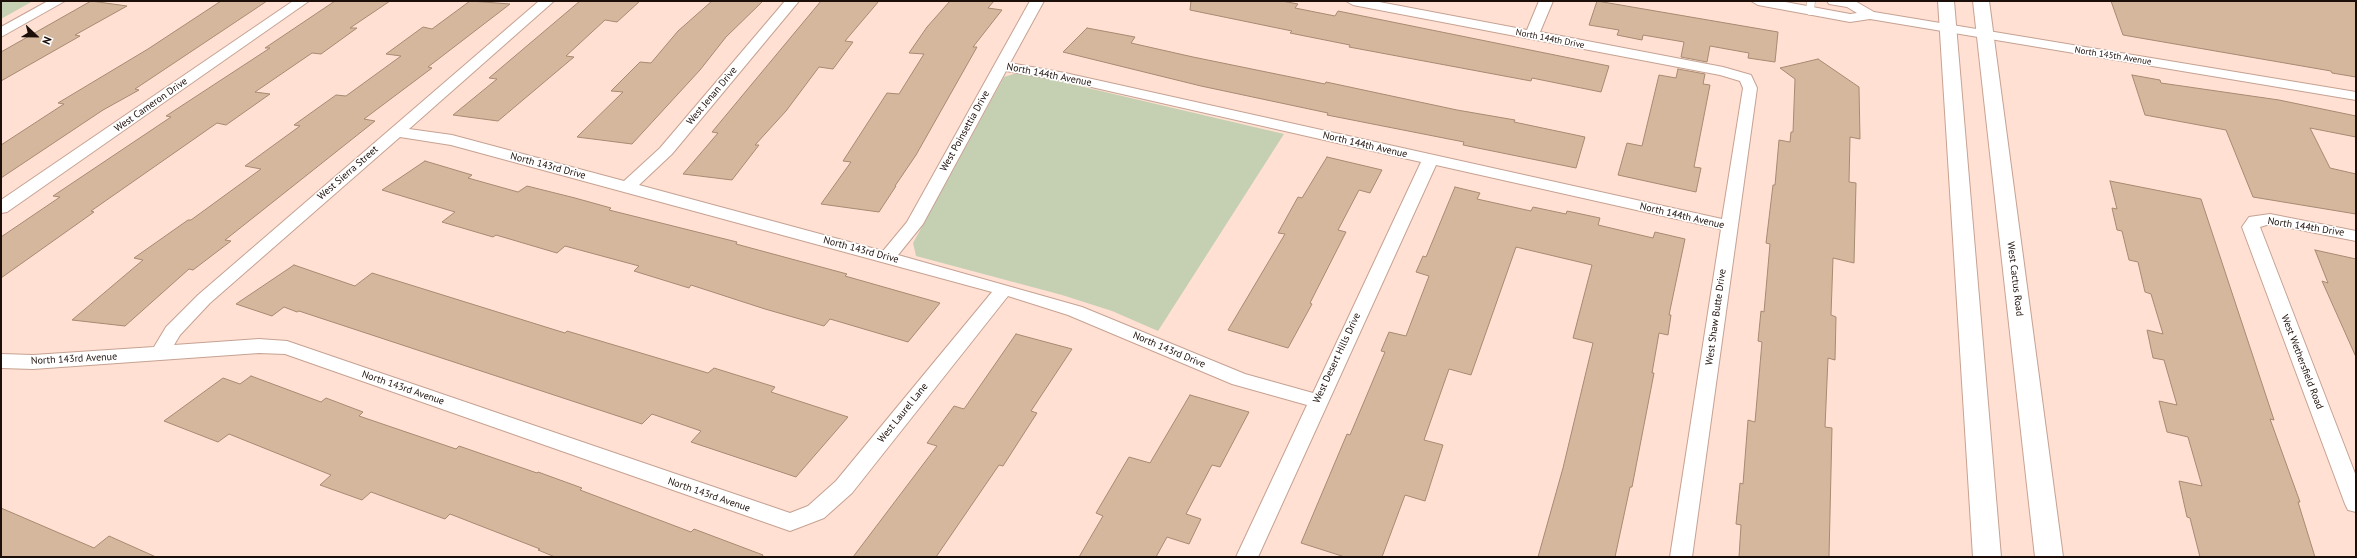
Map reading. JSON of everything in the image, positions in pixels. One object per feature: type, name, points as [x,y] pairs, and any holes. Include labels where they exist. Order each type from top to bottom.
[{"type":"main road","points":[[1946,1],[1987,557]]},
{"type":"main road","name":"West Cactus Road","points":[[1981,1],[2049,557]]},
{"type":"street","points":[[1,33],[58,1]]},
{"type":"street","name":"West Cameron Drive","points":[[1,208],[302,1]]},
{"type":"street","name":"West Sierra Street","points":[[158,354],[173,331],[204,299],[547,1]]},
{"type":"street","name":"West Jenan Drive","points":[[627,188],[666,150],[792,1]]},
{"type":"street","name":"West Poinsettia Drive","points":[[887,257],[914,224],[1037,1]]},
{"type":"street","name":"North 144th Drive","points":[[1353,1],[1746,78]]},
{"type":"street","points":[[1532,35],[1546,1]]},
{"type":"street","name":"North 145th Avenue","points":[[1758,1],[1811,6],[1850,18],[1870,14]]},
{"type":"street","name":"North 145th Avenue","points":[[1834,1],[1851,4],[1870,14],[2356,96]]},
{"type":"street","name":"North 144th Avenue","points":[[1001,66],[1065,77],[1729,226]]},
{"type":"street","name":"West Shaw Butte Drive","points":[[1681,557],[1750,88],[1746,78]]},
{"type":"street","name":"North 143rd Drive","points":[[395,132],[452,140],[1004,289],[1082,314],[1238,379],[1317,401]]},
{"type":"street","name":"West Desert Hills Drive","points":[[1247,557],[1317,401],[1430,160]]},
{"type":"street","name":"North 144th Drive","points":[[2255,221],[2270,219],[2356,236]]},
{"type":"street","name":"West Wethersfield Road","points":[[2255,221],[2251,227],[2356,504]]},
{"type":"street","name":"West Laurel Lane","points":[[790,522],[816,512],[844,487],[1004,289]]},
{"type":"street","name":"North 143rd Avenue","points":[[1,361],[33,362],[258,346],[287,348],[790,522]]},
{"type":"green space","points":[[1,1],[33,1],[1,19]]},
{"type":"green space","points":[[1020,72],[1284,134],[1158,331],[1112,311],[1062,295],[916,256],[913,243],[1004,77]]},
{"type":"building","points":[[91,1],[127,6],[75,35],[80,36],[1,81],[1,52]]},
{"type":"building","points":[[221,1],[267,1],[135,89],[139,90],[103,110],[1,178],[1,145],[64,104],[58,103],[148,49]]},
{"type":"building","points":[[335,1],[390,1],[350,28],[357,28],[321,54],[312,53],[255,92],[270,94],[226,125],[217,123],[91,211],[94,212],[1,278],[1,237],[60,197],[53,196],[171,117],[166,116],[270,48],[265,48]]},
{"type":"building","points":[[470,1],[510,4],[428,67],[432,68],[364,119],[375,121],[225,240],[231,241],[193,270],[189,269],[125,326],[72,320],[143,260],[134,258],[188,220],[191,220],[261,169],[245,166],[300,126],[294,125],[336,95],[346,96],[401,56],[386,54],[423,27],[432,29]]},
{"type":"building","points":[[580,1],[640,1],[617,22],[605,20],[566,56],[574,57],[498,121],[453,115],[497,79],[489,78]]},
{"type":"building","points":[[712,1],[763,1],[726,37],[700,70],[632,144],[577,137],[623,92],[611,91],[640,62],[651,63],[678,31]]},
{"type":"building","points":[[821,1],[879,1],[845,41],[853,42],[833,69],[819,67],[786,111],[755,145],[759,145],[732,180],[683,174],[718,133],[712,132]]},
{"type":"building","points":[[950,1],[994,1],[988,8],[1002,10],[973,47],[977,47],[916,155],[879,212],[821,204],[851,162],[843,161],[887,93],[899,94],[924,54],[909,53],[927,27]]},
{"type":"building","points":[[1191,1],[1282,1],[1298,4],[1295,8],[1335,16],[1338,11],[1609,66],[1601,92],[1532,78],[1531,81],[1349,47],[1350,45],[1290,33],[1292,31],[1190,10]]},
{"type":"building","points":[[1597,1],[1778,32],[1775,62],[1748,58],[1749,53],[1710,46],[1707,62],[1681,57],[1684,42],[1643,35],[1642,40],[1617,35],[1619,30],[1589,25]]},
{"type":"building","points":[[2111,1],[2356,1],[2356,77],[2332,73],[2331,71],[2123,35]]},
{"type":"building","points":[[1087,28],[1135,37],[1131,43],[1193,57],[1325,84],[1326,82],[1457,110],[1515,120],[1514,122],[1585,137],[1576,168],[1463,145],[1464,142],[1327,115],[1328,113],[1201,86],[1063,52]]},
{"type":"building","points":[[1818,59],[1859,87],[1860,139],[1850,137],[1849,182],[1856,183],[1854,263],[1833,258],[1831,315],[1836,317],[1835,360],[1828,358],[1825,427],[1832,428],[1829,557],[1739,557],[1741,525],[1736,524],[1740,483],[1743,484],[1748,420],[1755,422],[1762,342],[1758,341],[1761,311],[1764,312],[1770,244],[1766,243],[1773,185],[1775,185],[1779,140],[1790,142],[1791,132],[1793,132],[1795,79],[1780,68]]},
{"type":"building","points":[[1678,69],[1705,74],[1703,84],[1710,85],[1694,167],[1701,168],[1696,192],[1618,175],[1627,143],[1642,146],[1659,75],[1676,78]]},
{"type":"building","points":[[2132,75],[2160,80],[2161,83],[2279,100],[2356,116],[2356,137],[2310,128],[2330,168],[2356,174],[2356,214],[2253,197],[2226,130],[2145,115]]},
{"type":"building","points":[[1327,157],[1382,170],[1370,193],[1359,190],[1338,230],[1346,232],[1310,303],[1312,304],[1288,348],[1228,330],[1285,234],[1278,233],[1298,197],[1302,198]]},
{"type":"building","points":[[425,161],[472,175],[468,178],[518,192],[527,186],[575,198],[611,208],[609,210],[737,242],[736,244],[847,274],[845,276],[940,303],[908,342],[830,319],[824,326],[691,285],[689,288],[634,271],[639,266],[565,246],[557,253],[496,235],[493,237],[442,222],[455,212],[382,190]]},
{"type":"building","points":[[2110,181],[2201,199],[2274,420],[2270,419],[2300,502],[2298,502],[2315,557],[2200,557],[2190,518],[2187,517],[2179,481],[2202,486],[2188,437],[2167,432],[2159,401],[2177,405],[2164,360],[2153,358],[2147,330],[2163,334],[2151,294],[2145,292],[2138,262],[2129,260],[2122,231],[2117,230],[2112,208],[2117,209]]},
{"type":"building","points":[[1455,187],[1480,193],[1477,199],[1531,211],[1533,207],[1566,214],[1567,211],[1600,218],[1598,225],[1653,238],[1655,232],[1685,239],[1669,315],[1671,315],[1668,335],[1659,333],[1652,373],[1654,373],[1632,487],[1630,487],[1615,557],[1538,557],[1563,468],[1593,343],[1573,338],[1592,265],[1516,247],[1471,375],[1449,369],[1424,440],[1443,445],[1425,501],[1405,495],[1382,557],[1345,557],[1301,543],[1347,434],[1350,435],[1385,352],[1381,351],[1389,332],[1406,336],[1429,276],[1416,272],[1423,256],[1426,257]]},
{"type":"building","points":[[2315,250],[2356,259],[2356,357],[2322,281],[2328,283]]},
{"type":"building","points":[[294,265],[355,286],[372,273],[565,333],[567,331],[708,373],[714,368],[775,387],[771,392],[848,417],[796,477],[691,442],[701,431],[652,414],[642,424],[299,311],[297,312],[284,307],[272,316],[236,304]]},
{"type":"building","points":[[1016,334],[1072,349],[1031,411],[1037,413],[1003,466],[999,465],[936,557],[853,557],[937,446],[927,443],[954,406],[964,409]]},
{"type":"building","points":[[251,376],[321,402],[326,398],[363,412],[359,416],[456,449],[459,446],[537,473],[538,472],[582,488],[580,490],[691,532],[694,529],[763,555],[762,557],[555,557],[538,550],[540,549],[450,514],[445,519],[371,492],[362,500],[320,485],[331,475],[229,434],[218,442],[164,421],[223,378],[240,384]]},
{"type":"building","points":[[1190,395],[1249,412],[1220,467],[1212,465],[1186,514],[1201,519],[1189,544],[1167,537],[1156,557],[1079,557],[1103,516],[1096,513],[1129,457],[1150,463]]},
{"type":"building","points":[[1,508],[94,548],[109,536],[156,557],[1,557]]}]
